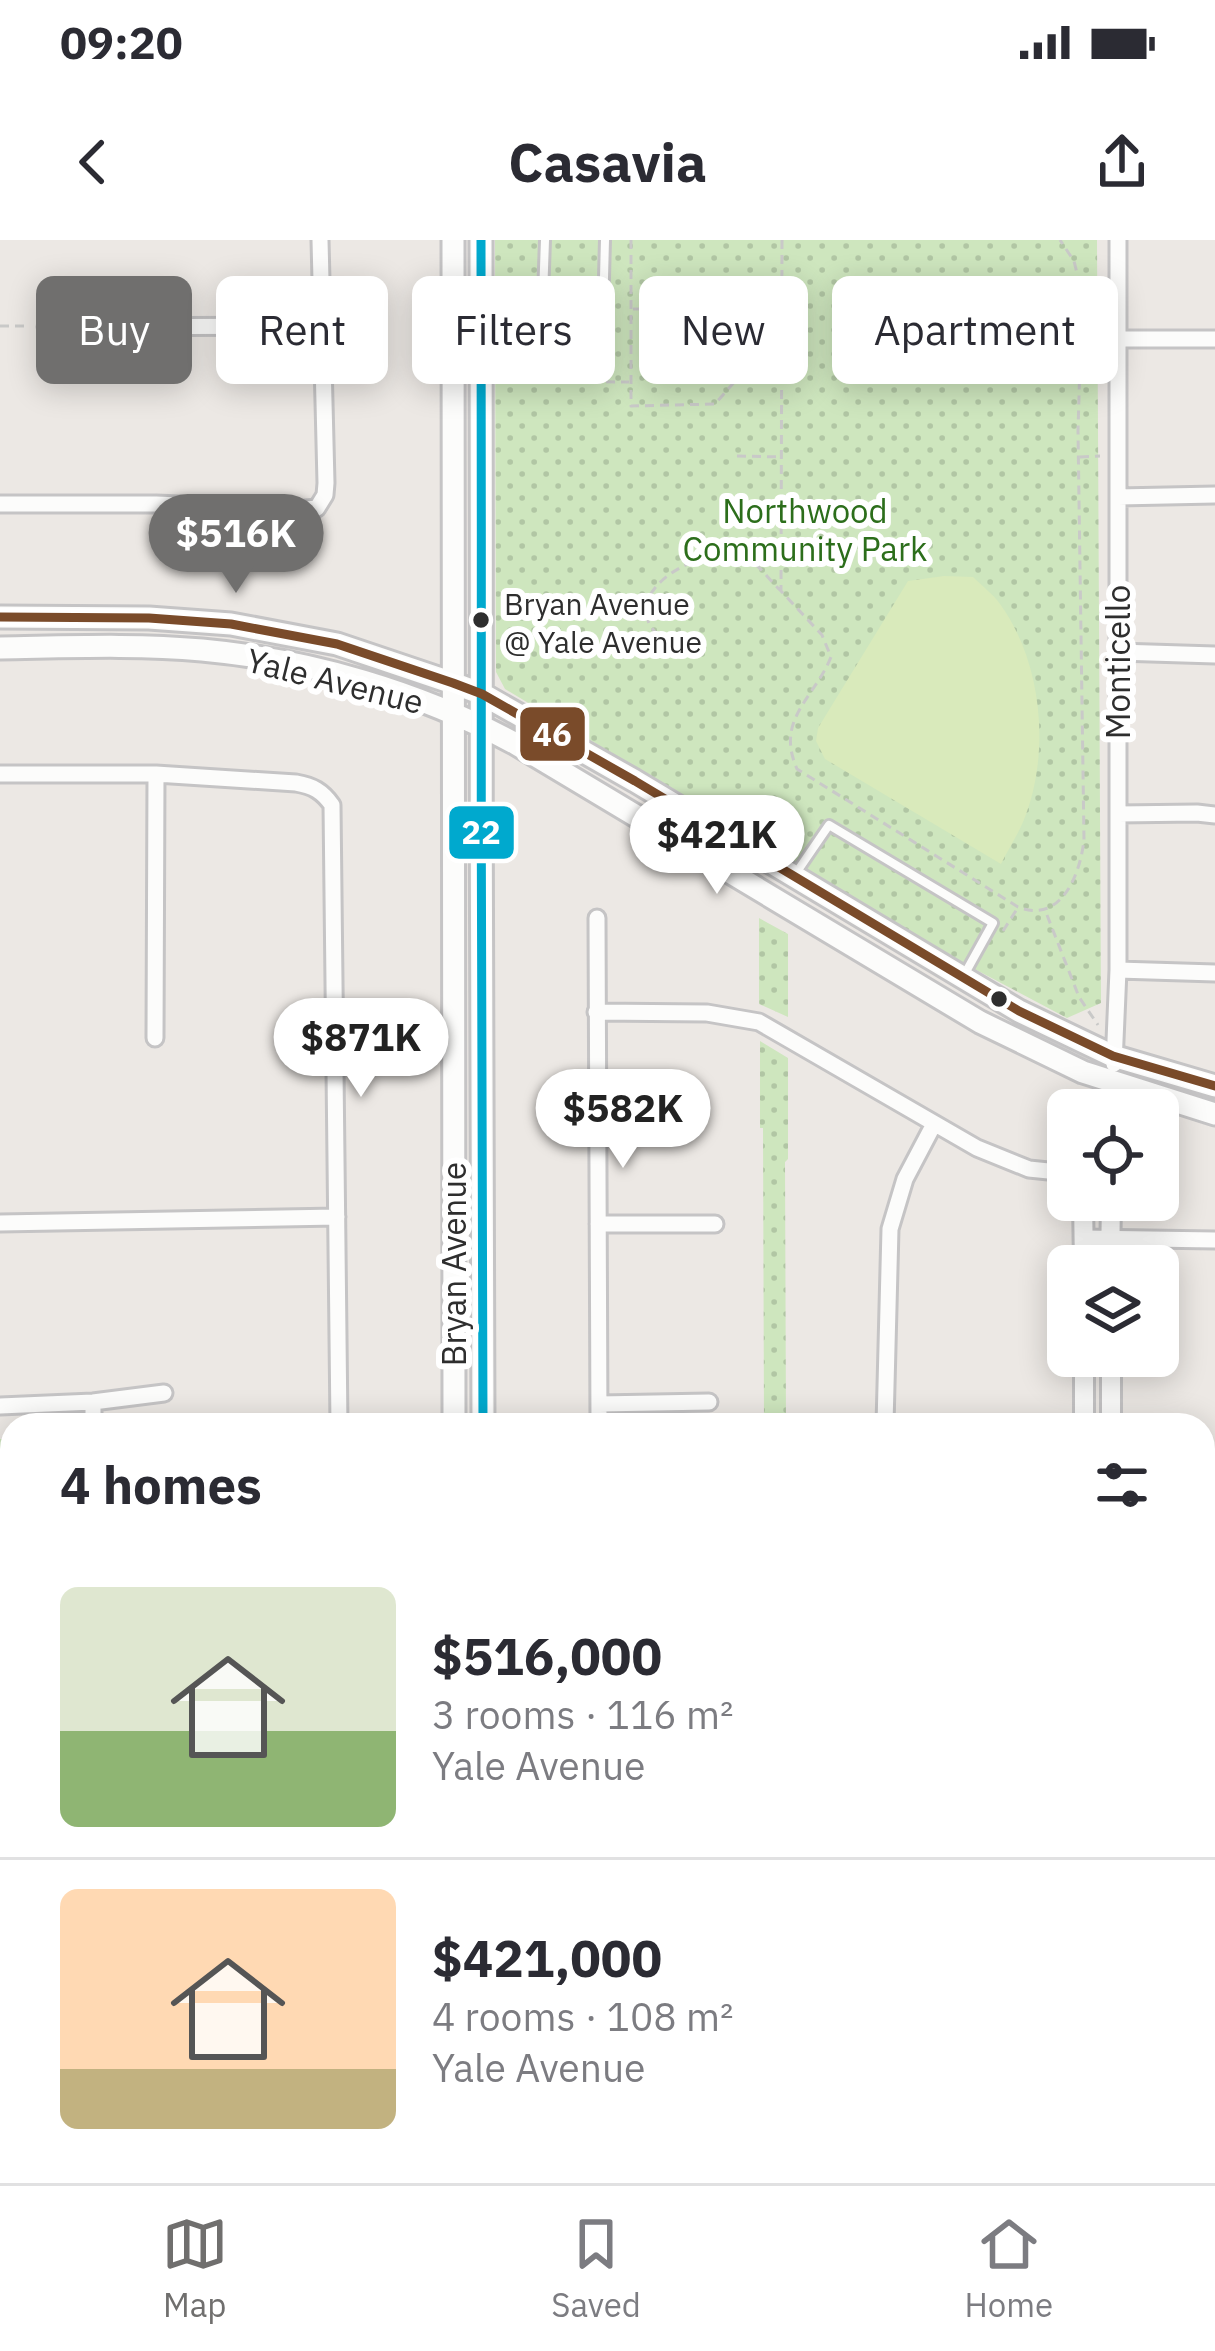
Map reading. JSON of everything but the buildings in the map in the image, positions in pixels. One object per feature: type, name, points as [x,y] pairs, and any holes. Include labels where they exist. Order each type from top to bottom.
[{"type":"main road","name":"Bryan Avenue","points":[[453,240],[453,276]]},
{"type":"main road","name":"Bryan Avenue","points":[[481,240],[481,276]]},
{"type":"main road","name":"Bryan Avenue","points":[[453,384],[454,1413]]},
{"type":"main road","name":"Bryan Avenue","points":[[481,384],[483,1413]]},
{"type":"main road","name":"Yale Avenue","points":[[0,617],[231,624],[337,644],[453,682],[482,694],[1018,1011],[1215,1086]]},
{"type":"main road","name":"Yale Avenue","points":[[0,647],[145,647],[262,658],[380,686],[453,712],[980,1022],[1115,1084],[1215,1114]]},
{"type":"street","points":[[320,240],[320,276]]},
{"type":"street","name":"Monticello","points":[[1118,240],[1118,276]]},
{"type":"street","points":[[1118,339],[1215,339]]},
{"type":"street","points":[[0,504],[317,508],[326,483],[323,384]]},
{"type":"street","name":"Monticello","points":[[1116,1089],[1118,384]]},
{"type":"street","points":[[1118,496],[1215,495]]},
{"type":"street","points":[[1118,652],[1215,655]]},
{"type":"street","points":[[0,774],[156,775],[296,783],[323,793],[332,806],[339,1413]]},
{"type":"street","points":[[155,1038],[156,775]]},
{"type":"street","points":[[1118,814],[1215,815]]},
{"type":"street","points":[[597,918],[599,1413]]},
{"type":"street","points":[[1118,970],[1215,973]]},
{"type":"street","points":[[596,1012],[707,1012],[759,1022],[934,1124],[1011,1163],[1047,1171]]},
{"type":"street","points":[[1112,1089],[1115,1084]]},
{"type":"street","points":[[885,1413],[890,1229],[905,1179],[934,1124]]},
{"type":"street","points":[[0,1223],[337,1216]]},
{"type":"street","points":[[1084,1221],[1084,1245]]},
{"type":"street","points":[[1110,1221],[1110,1245]]},
{"type":"street","points":[[598,1224],[715,1224]]},
{"type":"street","points":[[1084,1238],[1215,1240]]},
{"type":"street","points":[[1084,1377],[1084,1413]]},
{"type":"street","points":[[1111,1377],[1111,1413]]},
{"type":"street","points":[[0,1406],[164,1393]]},
{"type":"street","points":[[93,1402],[93,1413]]},
{"type":"street","points":[[599,1404],[709,1402]]},
{"type":"lane","points":[[544,276],[545,240]]},
{"type":"lane","points":[[604,276],[605,240]]},
{"type":"lane","points":[[794,877],[829,825],[993,923],[962,979]]},
{"type":"path","points":[[631,240],[631,406],[715,404],[733,384]]},
{"type":"path","points":[[782,240],[782,276]]},
{"type":"path","points":[[658,635],[650,627],[647,610],[652,591],[686,562],[716,556],[746,558],[798,607],[822,635],[831,657],[790,729],[790,754],[797,769],[1018,908],[1046,911],[1060,899],[1081,862],[1084,840],[1078,457],[1082,293],[1074,261],[1060,240]]},
{"type":"path","points":[[631,309],[639,309]]},
{"type":"path","points":[[0,326],[36,327]]},
{"type":"path","points":[[615,382],[631,382]]},
{"type":"path","points":[[781,591],[783,384]]},
{"type":"path","points":[[1078,457],[1118,454]]},
{"type":"path","points":[[736,456],[782,457]]},
{"type":"path","points":[[798,607],[806,599]]},
{"type":"path","points":[[1046,911],[1079,998],[1113,1046]]},
{"type":"green space","name":"Northwood Community Park","points":[[495,240],[1097,240],[1097,276],[832,276],[832,384],[1098,384],[1101,1003],[1067,1018],[948,955],[505,689],[496,672],[495,384],[615,384],[615,276],[495,276]]},
{"type":"green space","points":[[973,577],[997,600],[1026,654],[1034,681],[1039,739],[1032,796],[1001,864],[825,759],[816,741],[818,728],[908,581]]},
{"type":"green space","points":[[759,918],[788,934],[788,1017],[759,1004]]},
{"type":"green space","points":[[760,1041],[788,1058],[786,1413],[764,1413]]},
{"type":"transit line","name":"22","points":[[481,240],[483,1413]]},
{"type":"transit line","name":"46","points":[[0,617],[231,624],[337,644],[482,694],[1019,1011],[1113,1056],[1215,1086]]},
{"type":"place","name":"Bryan Avenue @ Yale Avenue","points":[[481,620]]}]
